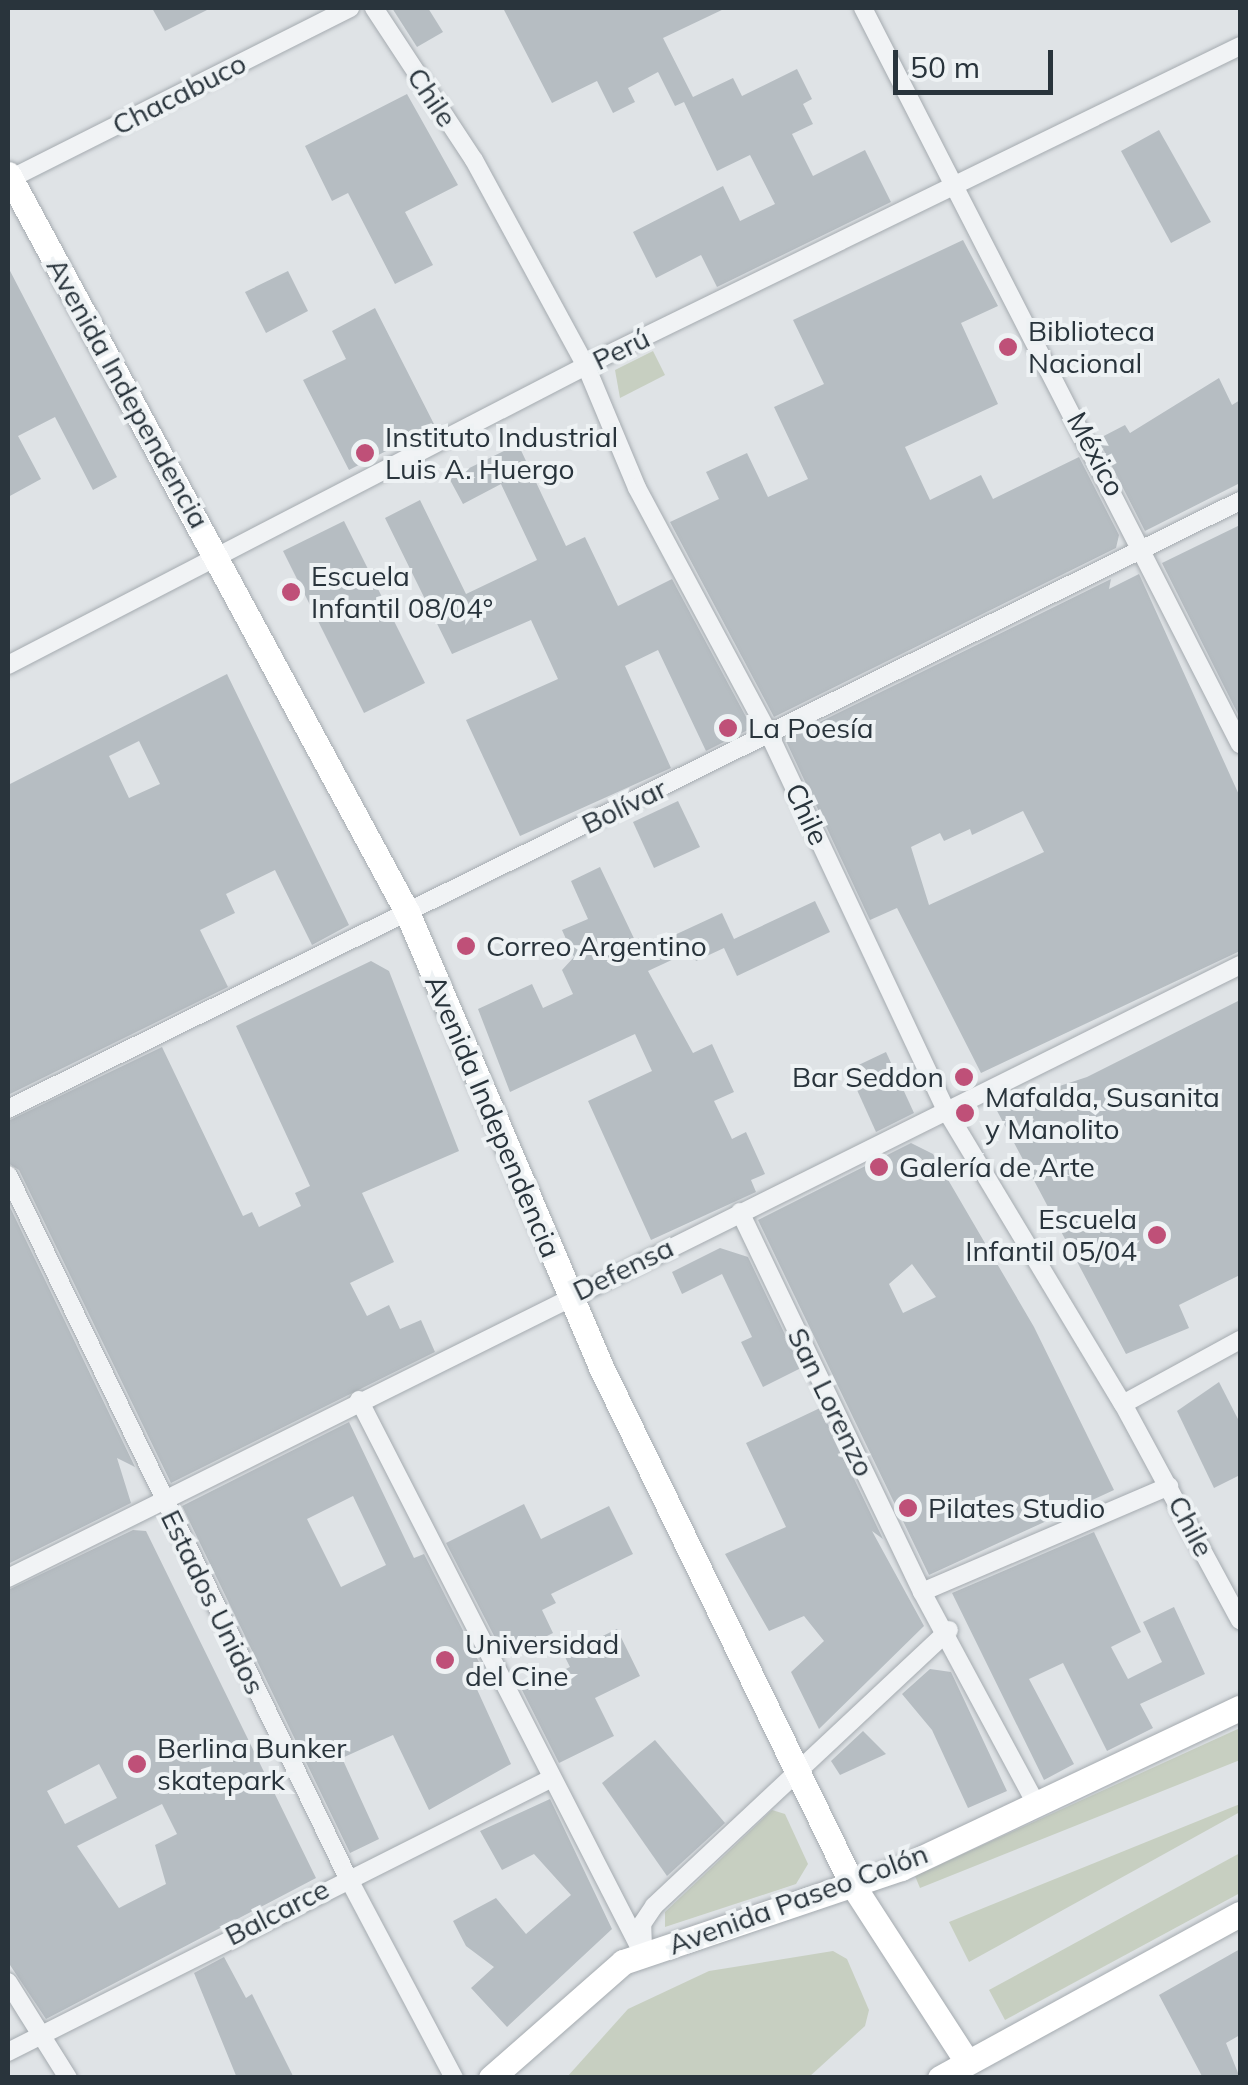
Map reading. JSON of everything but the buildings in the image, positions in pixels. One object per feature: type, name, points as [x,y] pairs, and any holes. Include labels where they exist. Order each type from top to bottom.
[{"type":"main road","name":"Avenida Independencia","points":[[8,177],[219,558],[407,912],[569,1295],[852,1884],[967,2062]]},
{"type":"main road","name":"Avenida Paseo Colón","points":[[491,2078],[594,1980],[643,1954],[852,1884],[1036,1804],[1240,1708]]},
{"type":"main road","points":[[940,2078],[1240,1914]]},
{"type":"street","name":"Chacabuco","points":[[8,177],[350,8]]},
{"type":"street","name":"Chile","points":[[374,8],[474,160],[586,366],[637,488],[769,734],[946,1110],[1123,1404],[1240,1620]]},
{"type":"street","name":"México","points":[[863,8],[1146,548],[1240,744]]},
{"type":"street","name":"Perú","points":[[8,665],[586,366],[1240,46]]},
{"type":"street","name":"Bolívar","points":[[8,1109],[1240,501]]},
{"type":"street","name":"Defensa","points":[[8,1578],[162,1497],[1240,965]]},
{"type":"street","name":"Estados Unidos","points":[[8,1175],[346,1876],[454,2078]]},
{"type":"street","name":"San Lorenzo","points":[[740,1212],[922,1592],[949,1630],[1036,1804]]},
{"type":"street","points":[[1123,1404],[1240,1340]]},
{"type":"street","points":[[358,1400],[643,1954]]},
{"type":"street","points":[[922,1592],[1169,1486]]},
{"type":"street","points":[[643,1954],[642,1924],[654,1906],[949,1630]]},
{"type":"street","name":"Balcarce","points":[[8,2052],[346,1876],[550,1779]]},
{"type":"street","points":[[8,1982],[38,2036],[68,2078]]},
{"type":"shaded area","points":[[653,351],[665,375],[620,398],[615,370]]},
{"type":"shaded area","points":[[1240,1728],[1240,1760],[920,1888],[915,1876]]},
{"type":"shaded area","points":[[1240,1804],[1240,1812],[969,1962],[949,1922]]},
{"type":"shaded area","points":[[772,1810],[785,1814],[808,1864],[796,1884],[665,1927],[665,1912]]},
{"type":"shaded area","points":[[1240,1853],[1240,1893],[1005,2020],[989,1990]]},
{"type":"shaded area","points":[[833,1951],[847,1959],[869,2010],[865,2026],[809,2077],[567,2077],[628,2009],[709,1971]]},
{"type":"place","name":"Biblioteca Nacional","points":[[1008,347]]},
{"type":"place","name":"Instituto Industrial Luis A. Huergo","points":[[365,453]]},
{"type":"place","name":"Escuela Infantil 08/04°","points":[[291,592]]},
{"type":"place","name":"La Poesía","points":[[728,728]]},
{"type":"place","name":"Correo Argentino","points":[[466,946]]},
{"type":"place","name":"Bar Seddon","points":[[964,1077]]},
{"type":"place","name":"Mafalda, Susanita y Manolito","points":[[965,1113]]},
{"type":"place","name":"Galería de Arte","points":[[879,1167]]},
{"type":"place","name":"Escuela Infantil 05/04","points":[[1157,1235]]},
{"type":"place","name":"Pilates Studio","points":[[908,1508]]},
{"type":"place","name":"Universidad del Cine","points":[[445,1660]]},
{"type":"place","name":"Berlina Bunker skatepark","points":[[137,1764]]}]
